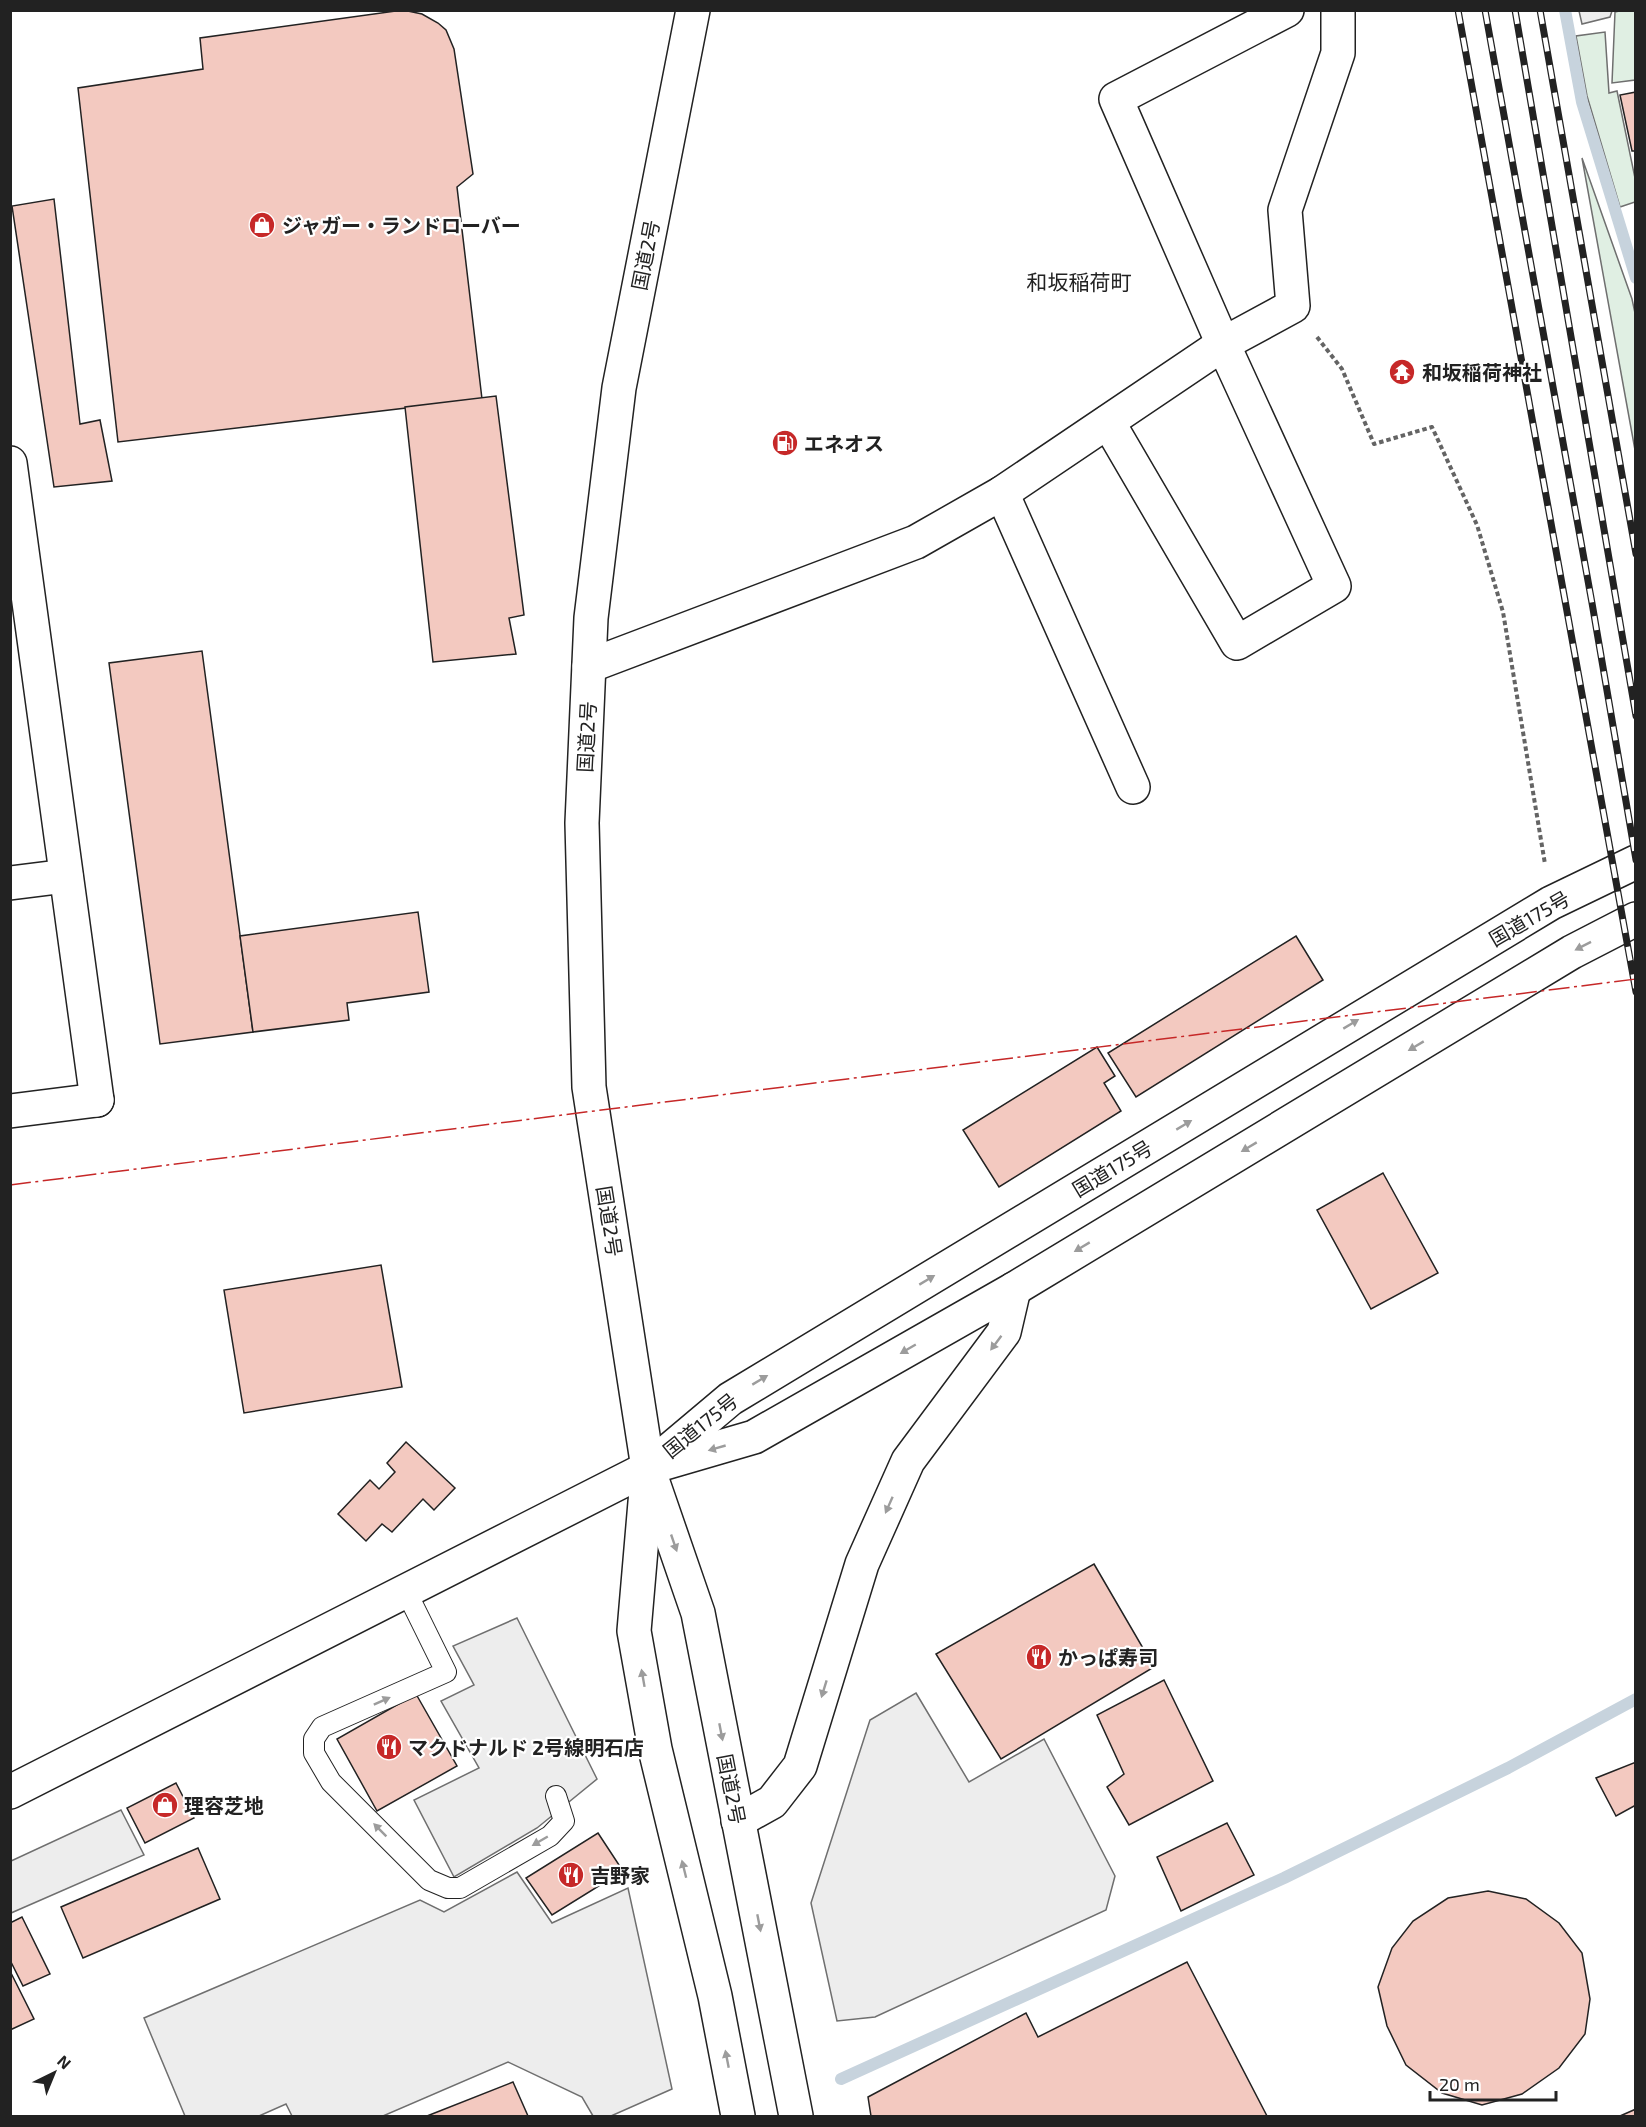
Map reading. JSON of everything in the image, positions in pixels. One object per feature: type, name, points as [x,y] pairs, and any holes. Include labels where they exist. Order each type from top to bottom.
[{"type":"main road","name":"国道2号","points":[[693,10],[619,388],[591,618],[582,823],[589,1087],[648,1468],[698,1612],[796,2116]]},
{"type":"main road","points":[[1108,422],[1237,643],[1334,586],[1223,344],[1116,99],[1287,10]]},
{"type":"main road","points":[[589,666],[916,542],[1002,493],[1223,344],[1293,306],[1285,210],[1338,53],[1338,10]]},
{"type":"main road","points":[[10,1111],[97,1100],[11,470]]},
{"type":"main road","points":[[1002,493],[1132,787]]},
{"type":"main road","name":"国道175号","points":[[648,1468],[730,1399],[1551,903],[1635,862]]},
{"type":"main road","points":[[10,884],[66,876]]},
{"type":"main road","name":"国道175号","points":[[648,1468],[754,1437],[1014,1289],[1572,952],[1635,919]]},
{"type":"main road","points":[[738,1821],[772,1802],[800,1766],[862,1564],[908,1461],[1004,1332],[1014,1289]]},
{"type":"main road","name":"国道2号","points":[[648,1468],[634,1631],[655,1749],[715,1996],[738,2116]]},
{"type":"main road","points":[[10,1792],[648,1468]]},
{"type":"lane","points":[[406,1591],[446,1672],[322,1727],[314,1739],[314,1753],[331,1782],[429,1880],[448,1888],[460,1888],[549,1836],[564,1821],[556,1796]]},
{"type":"path","points":[[1293,306],[1342,369],[1374,444],[1432,427],[1477,525],[1503,612],[1551,903]]},
{"type":"green space","points":[[1635,11],[1635,80],[1612,83],[1615,12]]},
{"type":"green space","points":[[1605,32],[1609,93],[1617,91],[1635,178],[1635,202],[1620,207],[1587,96],[1576,36]]},
{"type":"green space","points":[[1582,158],[1635,313],[1635,450]]},
{"type":"shaded area","points":[[1579,10],[1612,11],[1610,17],[1582,24]]},
{"type":"shaded area","points":[[517,1618],[597,1779],[537,1828],[454,1877],[414,1800],[479,1768],[441,1701],[474,1685],[453,1646]]},
{"type":"shaded area","points":[[916,1693],[969,1782],[1044,1739],[1115,1876],[1106,1910],[875,2017],[837,2021],[811,1903],[870,1720]]},
{"type":"shaded area","points":[[121,1810],[144,1855],[11,1913],[11,1861]]},
{"type":"shaded area","points":[[517,1872],[552,1923],[628,1888],[672,2089],[611,2116],[593,2116],[582,2097],[508,2062],[383,2116],[292,2116],[286,2104],[259,2116],[185,2116],[144,2018],[420,1900],[444,1912]]},
{"type":"building","points":[[403,10],[422,14],[438,23],[446,30],[454,49],[473,174],[457,187],[482,399],[118,442],[78,88],[203,69],[200,38]]},
{"type":"building","points":[[1636,92],[1636,151],[1632,151],[1620,95]]},
{"type":"building","points":[[54,199],[80,424],[100,420],[112,481],[54,487],[12,206]]},
{"type":"building","points":[[496,396],[524,615],[509,618],[516,654],[433,662],[405,407]]},
{"type":"building","points":[[202,651],[253,1032],[160,1044],[109,663]]},
{"type":"building","points":[[418,912],[429,992],[347,1003],[349,1020],[253,1032],[240,936]]},
{"type":"building","points":[[1296,936],[1323,980],[1136,1097],[1108,1053]]},
{"type":"building","points":[[1097,1047],[1115,1076],[1104,1083],[1121,1111],[999,1187],[963,1130]]},
{"type":"building","points":[[1383,1173],[1438,1273],[1371,1309],[1317,1210]]},
{"type":"building","points":[[381,1265],[402,1387],[244,1413],[224,1290]]},
{"type":"building","points":[[406,1442],[455,1488],[434,1510],[423,1499],[392,1532],[382,1524],[366,1541],[338,1514],[370,1480],[379,1489],[395,1472],[387,1463]]},
{"type":"building","points":[[1094,1564],[1154,1667],[1001,1759],[936,1654]]},
{"type":"building","points":[[1164,1680],[1213,1781],[1129,1825],[1107,1787],[1124,1774],[1097,1715]]},
{"type":"building","points":[[416,1694],[457,1766],[377,1811],[337,1739]]},
{"type":"building","points":[[1636,1762],[1636,1805],[1616,1816],[1596,1778]]},
{"type":"building","points":[[176,1783],[194,1818],[145,1843],[127,1808]]},
{"type":"building","points":[[1227,1823],[1254,1875],[1181,1911],[1157,1857]]},
{"type":"building","points":[[598,1833],[623,1871],[552,1915],[526,1878]]},
{"type":"building","points":[[198,1848],[220,1899],[83,1958],[61,1907]]},
{"type":"building","points":[[1488,1891],[1526,1899],[1559,1923],[1582,1953],[1590,1999],[1585,2034],[1559,2068],[1522,2094],[1482,2105],[1442,2093],[1406,2065],[1387,2026],[1378,1987],[1392,1948],[1413,1921],[1448,1898]]},
{"type":"building","points":[[22,1917],[50,1974],[23,1986],[10,1960],[10,1923]]},
{"type":"building","points":[[1187,1962],[1267,2116],[871,2116],[868,2097],[1026,2013],[1038,2037]]},
{"type":"building","points":[[10,1971],[34,2019],[10,2030]]},
{"type":"building","points":[[513,2082],[528,2116],[427,2116]]},
{"type":"building","points":[[1636,2109],[1636,2116],[1620,2116]]},
{"type":"waterway","points":[[1565,10],[1582,102],[1636,278]]},
{"type":"waterway","points":[[841,2079],[1284,1878],[1508,1768],[1636,1699]]},
{"type":"railway","points":[[1458,10],[1636,992]]},
{"type":"railway","points":[[1485,10],[1636,860]]},
{"type":"railway","points":[[1515,10],[1636,716]]},
{"type":"railway","points":[[1540,10],[1636,554]]},
{"type":"power","points":[[10,1185],[1636,979]]},
{"type":"place","name":"ジャガー・ランドローバー","points":[[262,225]]},
{"type":"place","name":"和坂稲荷神社","points":[[1402,372]]},
{"type":"place","name":"エネオス","points":[[785,443]]},
{"type":"place","name":"かっぱ寿司","points":[[1039,1657]]},
{"type":"place","name":"マクドナルド 2号線明石店","points":[[389,1747]]},
{"type":"place","name":"理容芝地","points":[[165,1805]]},
{"type":"place","name":"吉野家","points":[[571,1875]]},
{"type":"district","name":"和坂稲荷町","points":[[1079,281]]}]
